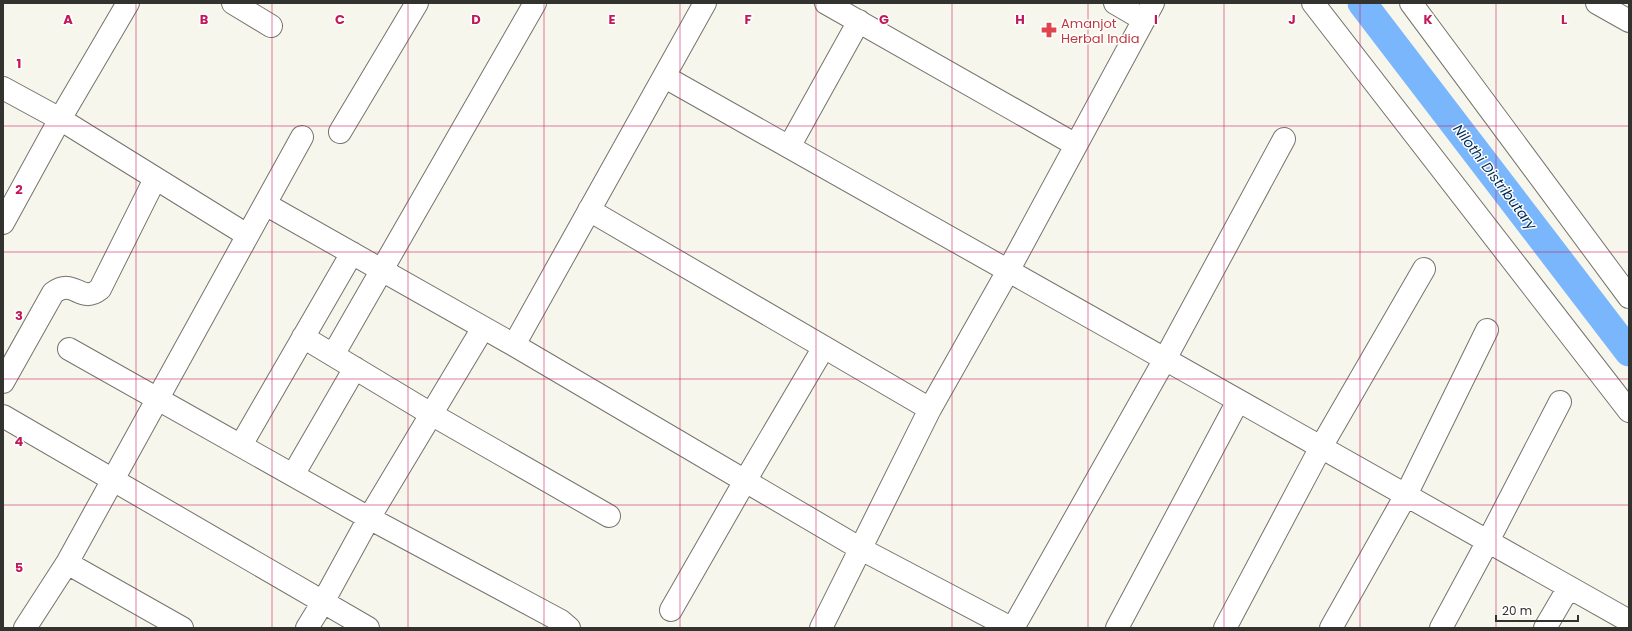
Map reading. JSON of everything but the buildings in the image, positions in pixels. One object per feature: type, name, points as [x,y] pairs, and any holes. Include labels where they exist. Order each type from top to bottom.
[{"type":"street","points":[[3,223],[60,119],[128,3]]},
{"type":"street","points":[[233,3],[271,26]]},
{"type":"street","points":[[340,132],[417,3]]},
{"type":"street","points":[[333,355],[535,3]]},
{"type":"street","points":[[514,345],[705,3]]},
{"type":"street","points":[[826,3],[1076,144]]},
{"type":"street","points":[[821,628],[930,409],[1008,271],[1148,11],[1115,3]]},
{"type":"street","points":[[1313,3],[1629,411]]},
{"type":"street","points":[[1411,3],[1629,297]]},
{"type":"street","points":[[1597,3],[1629,21]]},
{"type":"street","points":[[789,147],[859,21]]},
{"type":"street","points":[[665,77],[1629,621]]},
{"type":"street","points":[[3,88],[60,119],[247,235]]},
{"type":"street","points":[[25,628],[67,563],[302,137]]},
{"type":"street","points":[[265,204],[514,345],[861,549],[1012,628],[1165,359],[1284,139]]},
{"type":"street","points":[[3,382],[53,294],[60,289],[68,287],[83,294],[94,294],[100,289],[155,179]]},
{"type":"street","points":[[589,210],[930,409]]},
{"type":"street","points":[[241,445],[352,253]]},
{"type":"street","points":[[1225,628],[1321,447],[1424,269]]},
{"type":"street","points":[[307,628],[369,518],[483,328]]},
{"type":"street","points":[[1331,628],[1406,495],[1488,330]]},
{"type":"street","points":[[303,337],[431,414],[609,516]]},
{"type":"street","points":[[671,610],[824,347]]},
{"type":"street","points":[[69,349],[369,518],[561,621],[569,628]]},
{"type":"street","points":[[293,475],[355,368]]},
{"type":"street","points":[[1117,628],[1238,401]]},
{"type":"street","points":[[1441,628],[1560,402]]},
{"type":"street","points":[[3,416],[368,628]]},
{"type":"street","points":[[67,563],[182,628]]},
{"type":"street","points":[[1545,628],[1569,587]]},
{"type":"waterway","name":"Nilothi Distributary","points":[[1362,3],[1629,352]]},
{"type":"place","name":"Amanjot Herbal India","points":[[1049,30]]}]
